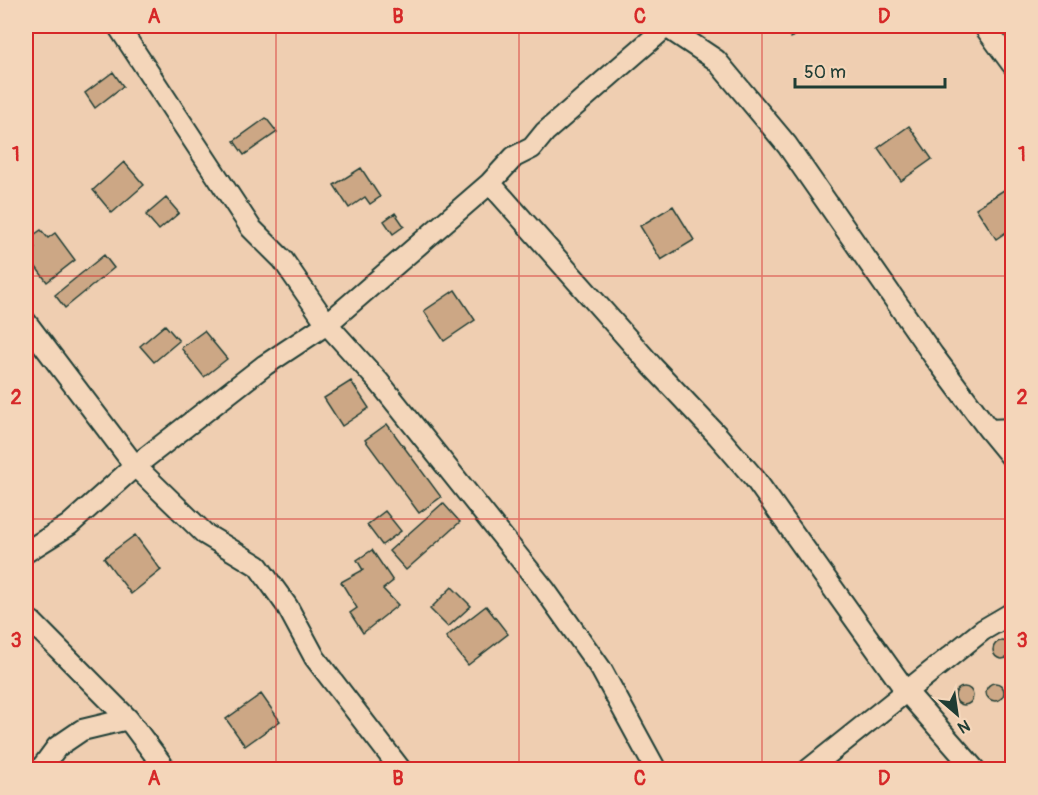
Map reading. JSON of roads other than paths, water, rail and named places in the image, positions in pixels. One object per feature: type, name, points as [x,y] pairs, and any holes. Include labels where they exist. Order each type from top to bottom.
[{"type":"street","points":[[118,26],[251,228],[283,260],[327,324],[379,382],[546,591],[601,669],[656,770]]},
{"type":"street","points":[[26,552],[69,525],[135,466],[265,364],[327,324],[490,183],[514,157],[532,148],[545,132],[666,26],[716,60],[787,145],[933,355],[1012,458]]},
{"type":"street","points":[[984,26],[1005,42],[1012,64]]},
{"type":"street","points":[[490,183],[755,478],[906,692],[975,770]]},
{"type":"street","points":[[26,322],[135,466],[205,534],[258,566],[287,606],[315,658],[401,770]]},
{"type":"street","points":[[989,430],[1012,429]]},
{"type":"street","points":[[808,770],[983,630],[1012,613]]},
{"type":"street","points":[[28,622],[128,719],[166,770]]},
{"type":"street","points":[[40,770],[57,747],[82,730],[128,719]]}]
